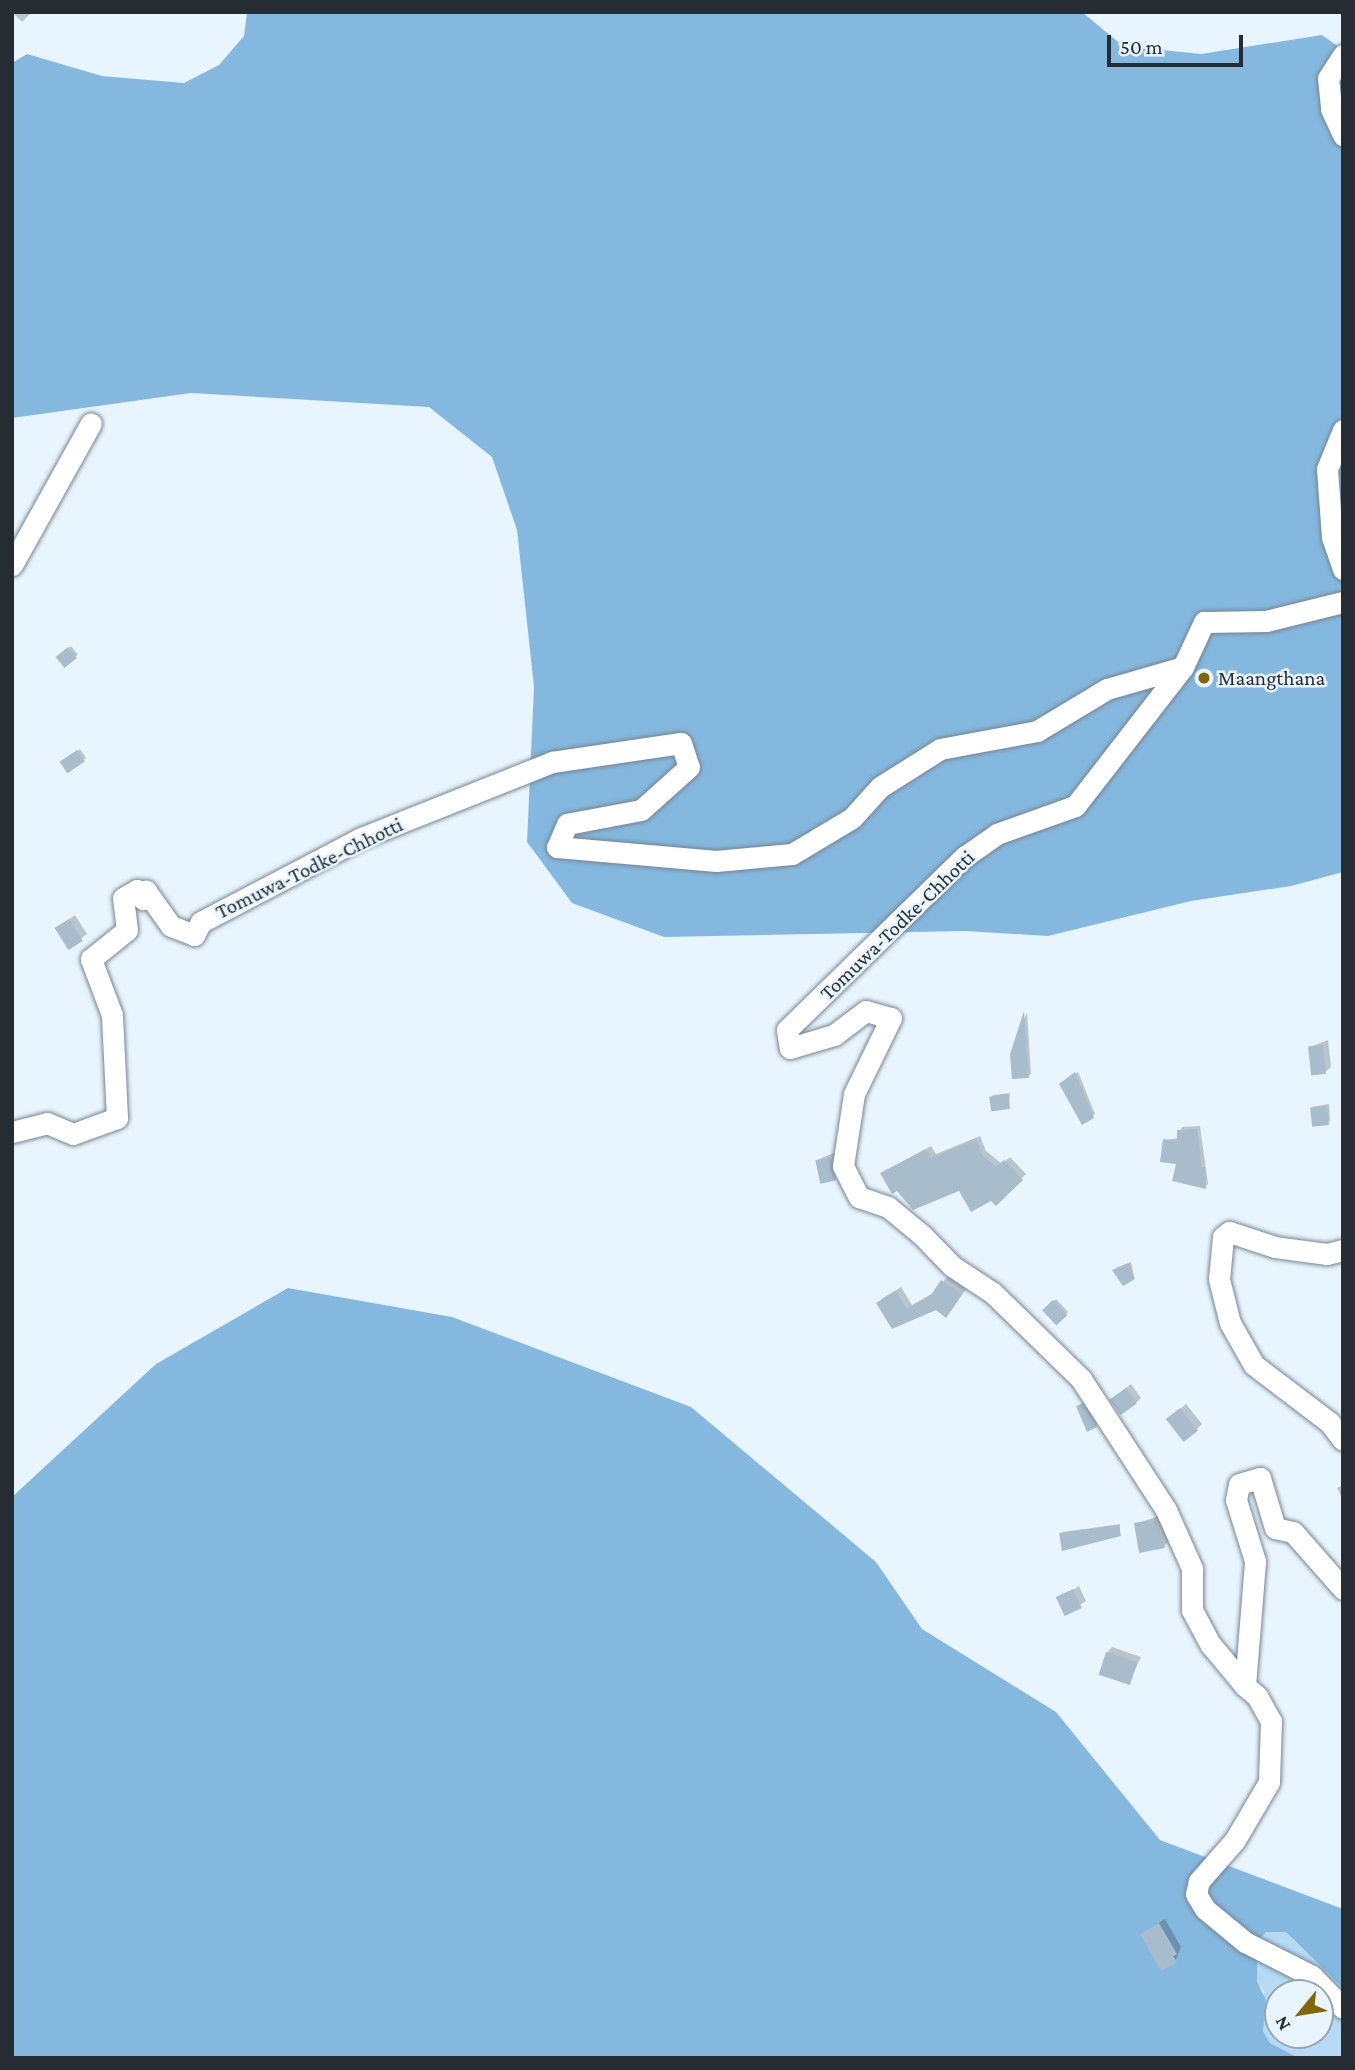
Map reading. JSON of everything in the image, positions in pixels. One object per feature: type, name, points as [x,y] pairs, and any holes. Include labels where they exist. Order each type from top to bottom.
[{"type":"street","points":[[1343,55],[1328,78],[1331,109],[1343,135]]},
{"type":"street","points":[[12,565],[91,424]]},
{"type":"street","points":[[1343,430],[1327,469],[1332,537],[1343,569]]},
{"type":"street","points":[[1183,667],[1203,622],[1266,621],[1343,602]]},
{"type":"street","name":"Tomuwa-Todke-Chhotti","points":[[12,1132],[47,1123],[73,1134],[117,1118],[112,1015],[91,959],[127,930],[124,898],[136,890],[143,899],[146,891],[171,926],[194,935],[201,922],[360,838],[552,762],[681,743],[689,767],[641,810],[567,824],[557,847],[716,861],[792,854],[852,818],[880,786],[940,748],[1037,731],[1107,689],[1183,667]]},
{"type":"street","name":"Tomuwa-Todke-Chhotti","points":[[1183,667],[1075,806],[997,834],[965,856],[787,1030],[790,1048],[834,1035],[866,1011],[891,1018],[854,1094],[843,1167],[859,1197],[888,1207],[922,1234],[952,1266],[993,1293],[1080,1379],[1166,1510],[1192,1568],[1192,1610],[1211,1645],[1245,1686]]},
{"type":"street","points":[[1343,1250],[1327,1254],[1275,1247],[1229,1232],[1223,1237],[1219,1279],[1230,1323],[1254,1365],[1330,1423],[1343,1440]]},
{"type":"street","points":[[1343,1589],[1293,1532],[1275,1528],[1260,1478],[1239,1484],[1236,1500],[1255,1561],[1245,1686],[1257,1696],[1271,1721],[1269,1782],[1235,1840],[1199,1881],[1196,1894],[1205,1909],[1245,1942],[1312,1976],[1343,2008]]},
{"type":"shaded area","points":[[247,12],[1082,12],[1123,46],[1201,54],[1322,35],[1343,50],[1343,872],[1291,886],[1191,901],[1048,936],[965,931],[664,937],[572,903],[527,842],[534,687],[517,530],[492,457],[429,407],[191,393],[12,418],[12,63],[27,54],[102,76],[184,83],[219,65],[244,36]]},
{"type":"shaded area","points":[[288,1288],[452,1317],[691,1407],[876,1562],[922,1629],[1056,1712],[1160,1840],[1343,1909],[1343,1988],[1286,1932],[1266,1932],[1258,1941],[1257,1981],[1264,1996],[1264,2049],[1282,2049],[1295,2056],[1342,2058],[12,2058],[12,1497],[156,1364]]},
{"type":"shaded area","points":[[1266,1932],[1286,1932],[1334,1979],[1264,1979],[1264,1992],[1257,1981],[1258,1941]]},
{"type":"shaded area","points":[[1334,1979],[1343,1988],[1343,2058],[1295,2056],[1282,2049],[1334,2049]]},
{"type":"building","points":[[68,647],[77,658],[64,668],[56,657]]},
{"type":"building","points":[[77,750],[85,762],[67,773],[60,762]]},
{"type":"building","points":[[69,919],[83,941],[68,950],[55,928]]},
{"type":"building","points":[[1024,1011],[1029,1078],[1012,1079],[1010,1054]]},
{"type":"building","points":[[1323,1045],[1326,1074],[1311,1075],[1308,1047]]},
{"type":"building","points":[[1075,1072],[1094,1118],[1082,1125],[1059,1084]]},
{"type":"building","points":[[1008,1094],[1010,1109],[991,1111],[989,1097]]},
{"type":"building","points":[[1327,1106],[1329,1125],[1312,1127],[1310,1108]]},
{"type":"building","points":[[1197,1129],[1202,1167],[1205,1167],[1206,1189],[1172,1181],[1176,1164],[1160,1162],[1163,1139],[1177,1141],[1177,1130]]},
{"type":"building","points":[[976,1139],[982,1155],[996,1167],[1004,1160],[1023,1180],[996,1206],[991,1201],[971,1212],[959,1191],[913,1210],[897,1191],[892,1194],[880,1173],[926,1149],[931,1158]]},
{"type":"building","points":[[831,1157],[836,1180],[820,1184],[815,1160]]},
{"type":"building","points":[[1129,1263],[1135,1279],[1123,1286],[1112,1270]]},
{"type":"building","points":[[941,1280],[962,1294],[946,1318],[936,1310],[892,1329],[876,1303],[896,1291],[907,1309],[931,1295]]},
{"type":"building","points":[[1053,1300],[1067,1315],[1056,1326],[1042,1310]]},
{"type":"building","points":[[1126,1388],[1137,1404],[1121,1415],[1110,1399]]},
{"type":"building","points":[[1082,1404],[1097,1427],[1087,1432],[1076,1406]]},
{"type":"building","points":[[1180,1408],[1198,1431],[1184,1442],[1166,1419]]},
{"type":"building","points":[[1156,1519],[1165,1548],[1139,1553],[1134,1523]]},
{"type":"building","points":[[1119,1525],[1121,1536],[1062,1551],[1059,1533]]},
{"type":"building","points":[[1073,1589],[1082,1608],[1065,1616],[1056,1597]]},
{"type":"building","points":[[1106,1652],[1137,1662],[1130,1685],[1099,1675]]},
{"type":"building","points":[[1159,1923],[1177,1954],[1173,1956],[1177,1962],[1161,1971],[1140,1934]]},
{"type":"place","name":"Maangthana","points":[[1204,678]]}]
